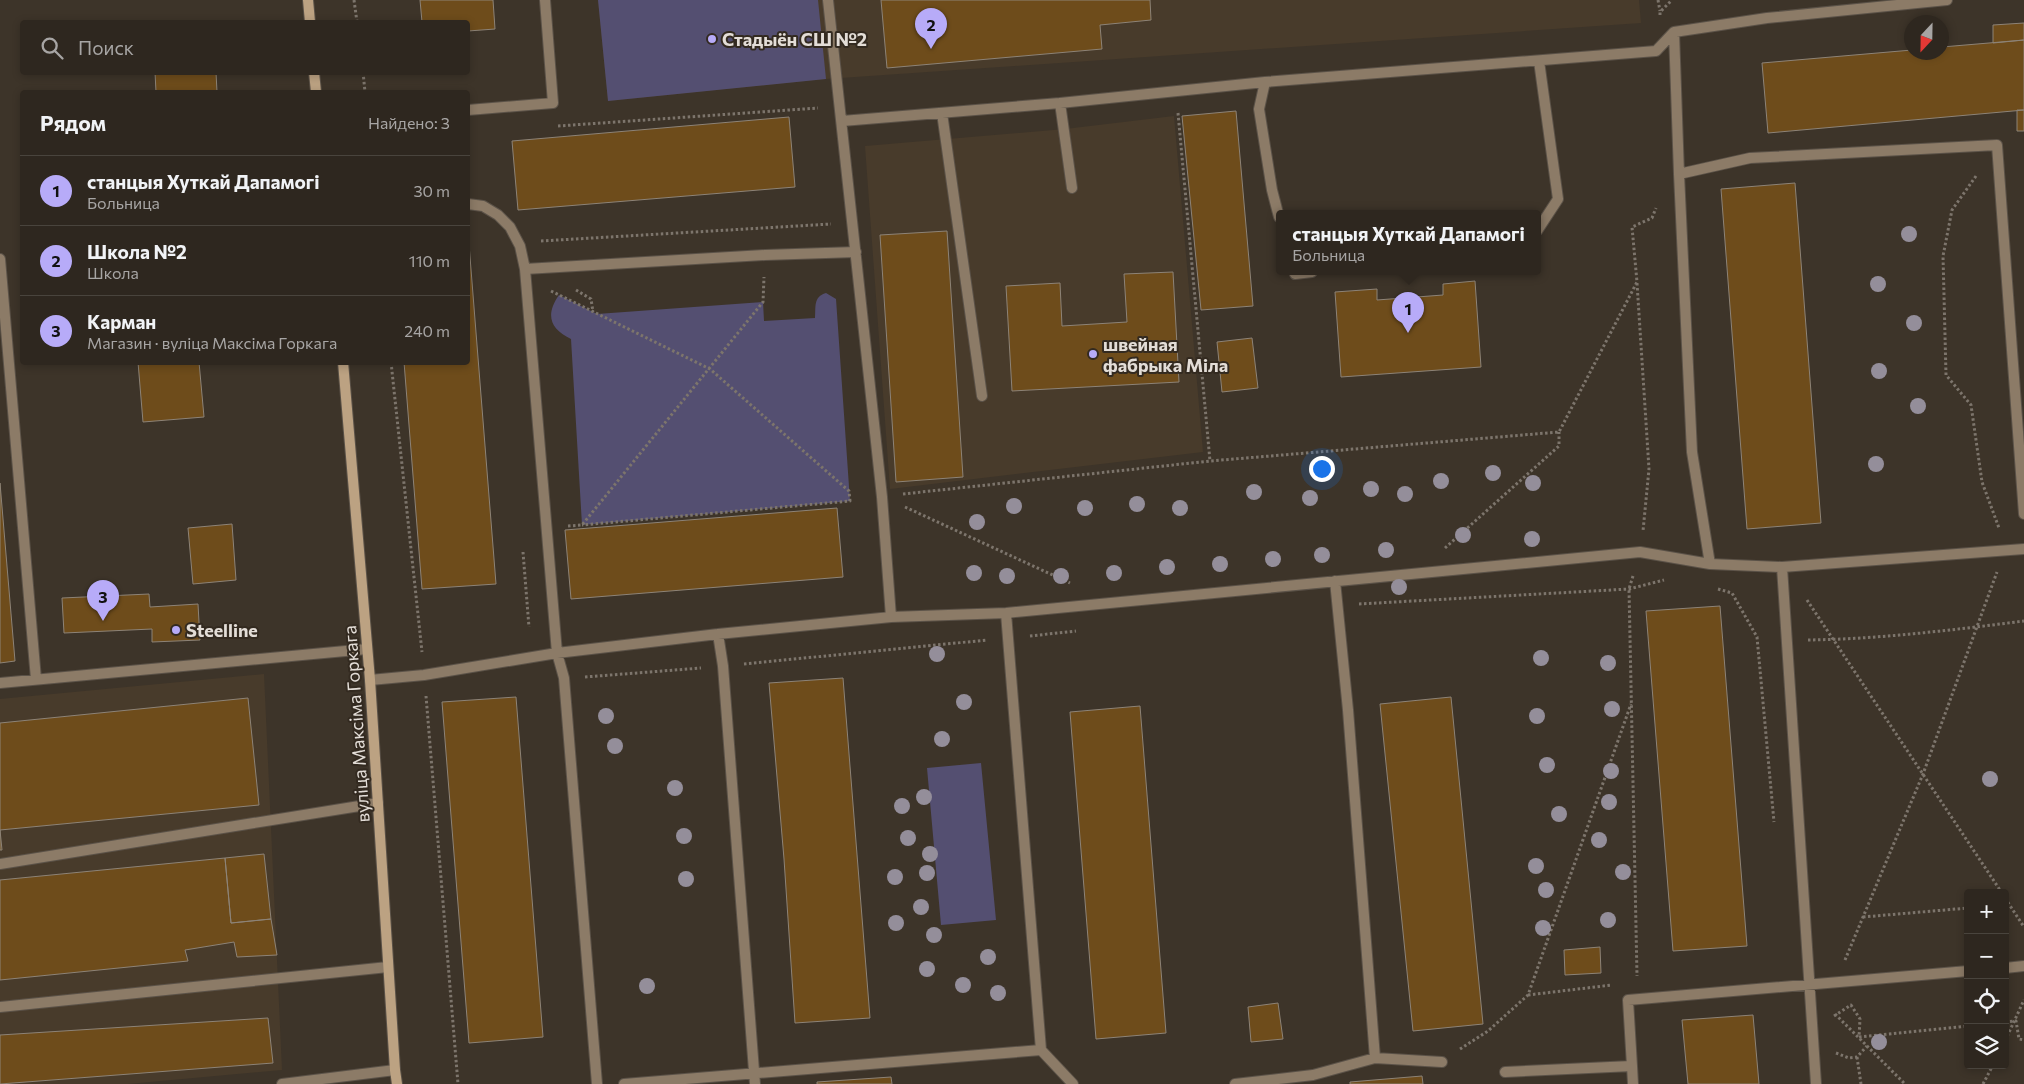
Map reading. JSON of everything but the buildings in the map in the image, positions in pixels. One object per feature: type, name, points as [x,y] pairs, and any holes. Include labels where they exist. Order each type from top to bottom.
[{"type":"main road","points":[[308,0],[310,20]]},
{"type":"main road","points":[[314,75],[316,90]]},
{"type":"main road","name":"вуліца Максіма Горкага","points":[[343,365],[370,680],[394,1070],[397,1084]]},
{"type":"lane","points":[[470,110],[553,104],[545,0]]},
{"type":"lane","points":[[828,0],[882,497],[891,617]]},
{"type":"lane","points":[[842,121],[1060,103],[1265,82],[1656,51],[1674,32],[1767,18],[1947,0]]},
{"type":"lane","points":[[1674,32],[1692,452],[1710,564]]},
{"type":"lane","points":[[1539,61],[1558,199],[1541,225]]},
{"type":"lane","points":[[1265,82],[1259,109],[1272,190],[1277,210]]},
{"type":"lane","points":[[1060,103],[1072,188]]},
{"type":"lane","points":[[942,113],[982,396]]},
{"type":"lane","points":[[1679,174],[1750,158],[1997,145],[2024,514]]},
{"type":"lane","points":[[470,204],[484,206],[498,215],[510,227],[518,242],[526,274],[557,652],[564,678],[597,1084]]},
{"type":"lane","points":[[526,274],[765,255],[856,252]]},
{"type":"lane","points":[[0,259],[36,679]]},
{"type":"lane","points":[[370,680],[424,675],[557,652],[718,634],[891,617],[1006,613],[1640,552],[1710,564],[1782,567],[2024,550]]},
{"type":"lane","points":[[1782,567],[1816,1084]]},
{"type":"lane","points":[[1335,581],[1348,710],[1375,1058]]},
{"type":"lane","points":[[1006,613],[1041,1050],[1073,1084]]},
{"type":"lane","points":[[718,634],[723,666],[754,1079]]},
{"type":"lane","points":[[0,682],[367,649]]},
{"type":"lane","points":[[0,864],[378,803]]},
{"type":"lane","points":[[2009,968],[2024,966]]},
{"type":"lane","points":[[0,1008],[388,967]]},
{"type":"lane","points":[[1633,1084],[1628,1000],[1964,971]]},
{"type":"lane","points":[[624,1084],[754,1079],[1041,1050]]},
{"type":"lane","points":[[1235,1084],[1313,1079],[1375,1058],[1442,1062]]},
{"type":"lane","points":[[1505,1072],[1632,1066]]},
{"type":"lane","points":[[282,1084],[394,1070]]},
{"type":"path","points":[[354,0],[357,20]]},
{"type":"path","points":[[1658,0],[1660,12]]},
{"type":"path","points":[[363,75],[365,90]]},
{"type":"path","points":[[1176,92],[1210,461]]},
{"type":"path","points":[[557,126],[826,107]]},
{"type":"path","points":[[1830,1022],[1834,1014],[1836,982],[1923,774],[2005,551],[1994,511],[1982,482],[1971,405],[1946,375],[1943,256],[1952,210],[1997,145]]},
{"type":"path","points":[[1639,999],[1637,982],[1629,588],[1640,552],[1649,469],[1632,227],[1652,218],[1659,202]]},
{"type":"path","points":[[518,242],[835,224]]},
{"type":"path","points":[[582,524],[763,302],[765,255],[784,226]]},
{"type":"path","points":[[526,274],[559,295],[710,369],[849,491],[850,501],[582,524],[547,529]]},
{"type":"path","points":[[1417,573],[1559,446],[1559,432],[1637,282]]},
{"type":"path","points":[[570,290],[580,292],[591,299],[593,312]]},
{"type":"path","points":[[559,295],[564,292]]},
{"type":"path","points":[[391,365],[424,675],[458,1084]]},
{"type":"path","points":[[849,496],[882,497],[1210,461],[1559,432]]},
{"type":"path","points":[[882,497],[1078,586]]},
{"type":"path","points":[[1785,597],[1805,596],[1999,889]]},
{"type":"path","points":[[1757,637],[1787,641],[1834,640],[2024,621]]},
{"type":"path","points":[[1442,1062],[1488,1031],[1528,995],[1632,701]]},
{"type":"path","points":[[2009,907],[2024,926]]},
{"type":"path","points":[[1863,917],[1964,908]]},
{"type":"path","points":[[1528,995],[1637,982]]},
{"type":"path","points":[[2009,1034],[2024,1000]]},
{"type":"path","points":[[1834,1014],[1851,1005],[1860,1019],[1859,1037]]},
{"type":"path","points":[[1834,1014],[1905,1084]]},
{"type":"path","points":[[2009,1022],[2016,1021]]},
{"type":"path","points":[[2016,1021],[2019,1040],[2024,1040]]},
{"type":"path","points":[[1859,1037],[1964,1026]]},
{"type":"path","points":[[1831,1051],[1849,1058],[1857,1057],[1867,1046]]},
{"type":"path","points":[[1857,1057],[1861,1084]]},
{"type":"path","points":[[1983,1084],[1990,1069]]},
{"type":"shaded area","points":[[598,0],[1639,0],[1641,23],[826,79],[608,101]]},
{"type":"shaded area","name":"Стадыён СШ №2","points":[[598,0],[818,0],[826,79],[608,101]]},
{"type":"shaded area","points":[[1174,116],[1203,452],[890,489],[865,146],[1065,129]]},
{"type":"shaded area","points":[[826,293],[836,299],[850,501],[582,525],[571,339],[558,331],[554,326],[551,315],[559,295],[597,314],[763,302],[764,321],[815,318],[817,300]]},
{"type":"shaded area","points":[[264,674],[282,1070],[128,1084],[0,1084],[0,699]]},
{"type":"shaded area","points":[[981,763],[996,920],[941,925],[927,768]]},
{"type":"place","name":"Стадыён СШ №2","points":[[712,39]]},
{"type":"place","name":"Школа №2","points":[[931,49]]},
{"type":"place","name":"станцыя Хуткай Дапамогі","points":[[1408,333]]},
{"type":"place","name":"швейная фабрыка Міла","points":[[1093,354]]},
{"type":"place","name":"Карман","points":[[103,621]]},
{"type":"place","name":"Steelline","points":[[176,630]]}]
